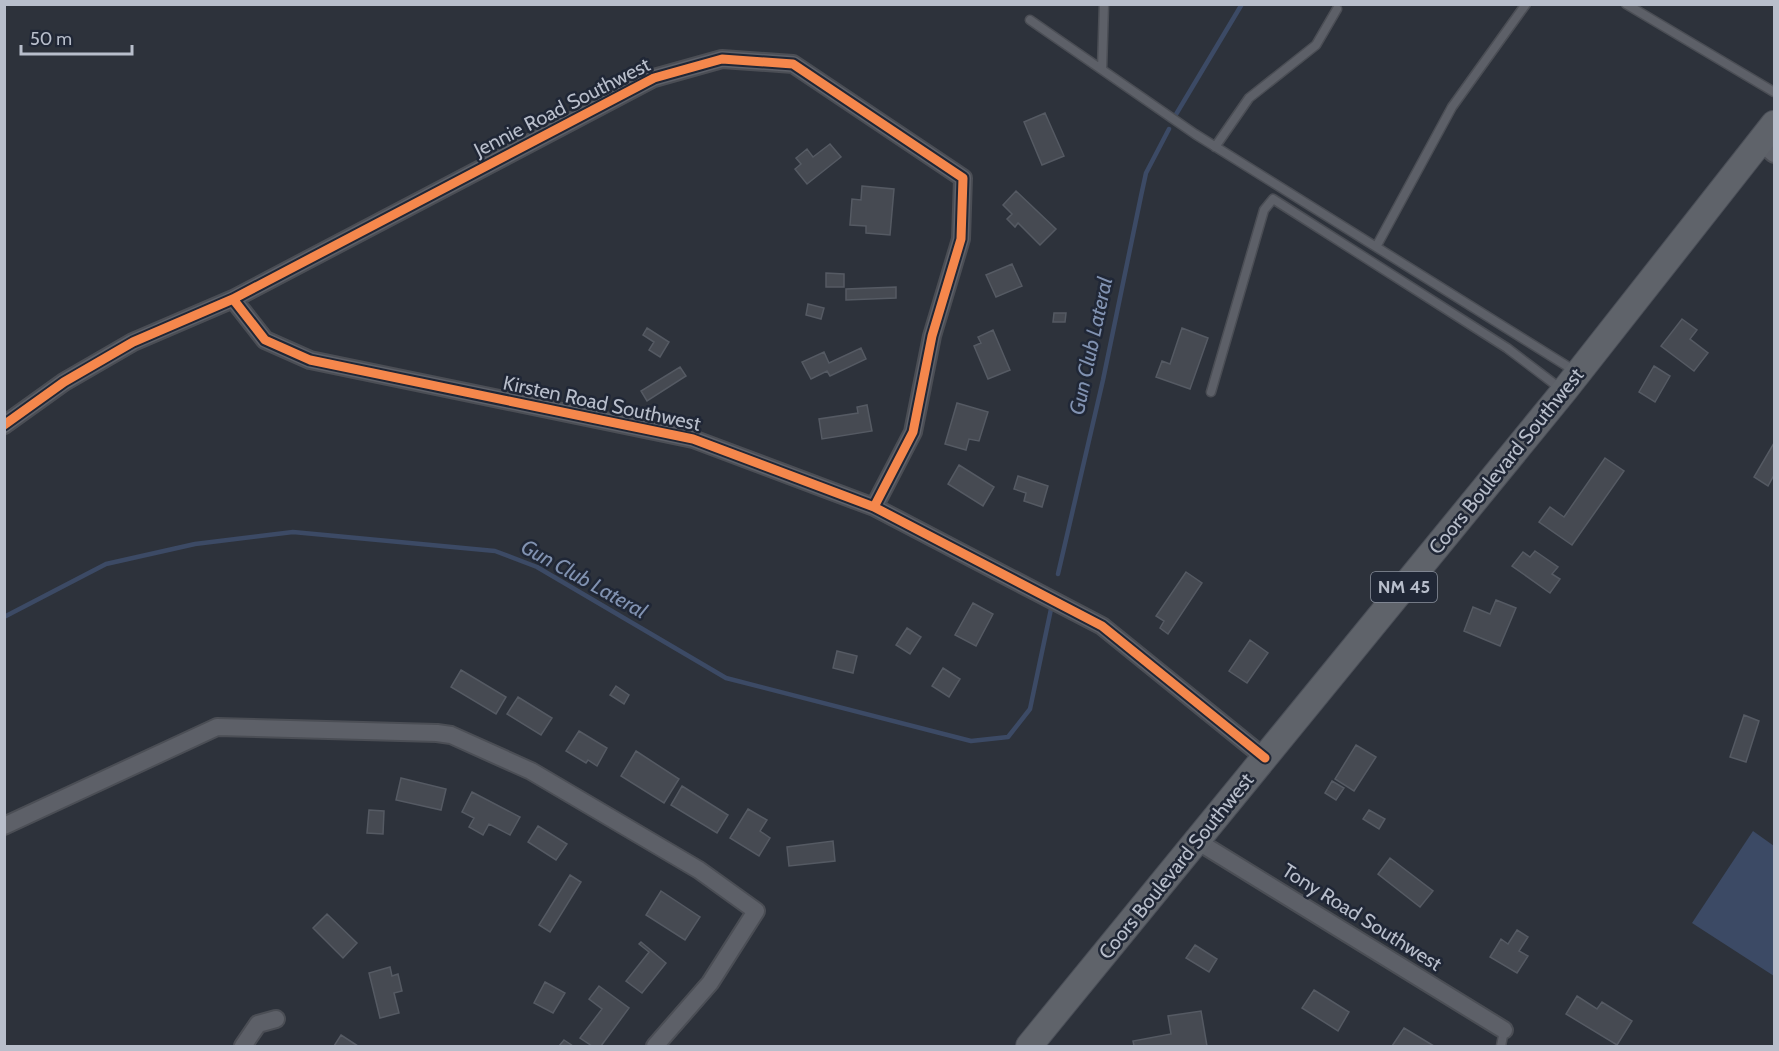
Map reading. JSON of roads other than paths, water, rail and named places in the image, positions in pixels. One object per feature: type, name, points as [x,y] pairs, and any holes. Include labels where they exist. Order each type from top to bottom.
[{"type":"main road","name":"Coors Boulevard Southwest","points":[[1029,1047],[1770,140]]},
{"type":"street","name":"Jennie Road Southwest","points":[[4,425],[64,382],[133,342],[233,299],[654,78],[722,59],[794,64],[963,178],[961,239],[932,336],[913,432],[874,507]]},
{"type":"street","name":"Kirsten Road Southwest","points":[[233,299],[265,340],[310,360],[693,439],[874,507],[1102,626],[1265,758]]},
{"type":"street","points":[[4,826],[217,727],[451,735],[531,771],[699,870],[756,911],[710,983],[655,1047]]},
{"type":"street","name":"Tony Road Southwest","points":[[1197,841],[1504,1030]]},
{"type":"street","points":[[243,1047],[258,1024],[276,1019]]},
{"type":"lane","points":[[1102,69],[1104,4]]},
{"type":"lane","points":[[1376,247],[1452,107],[1526,4]]},
{"type":"lane","points":[[1626,4],[1774,92]]},
{"type":"lane","points":[[1215,147],[1249,98],[1316,45],[1337,9]]},
{"type":"lane","points":[[1030,20],[1215,147],[1376,247],[1571,382]]},
{"type":"lane","points":[[1210,392],[1264,210],[1273,200],[1507,348],[1571,382]]},
{"type":"lane","points":[[1501,1047],[1504,1030]]},
{"type":"water","points":[[1753,831],[1774,846],[1774,976],[1692,923]]},
{"type":"waterway","name":"Gun Club Lateral","points":[[1175,116],[1242,4]]},
{"type":"waterway","name":"Gun Club Lateral","points":[[1058,574],[1103,380],[1146,173],[1169,129]]},
{"type":"waterway","name":"Gun Club Lateral","points":[[4,617],[106,564],[195,544],[293,532],[495,551],[537,567],[726,678],[971,741],[1008,737],[1030,709],[1051,609]]}]
